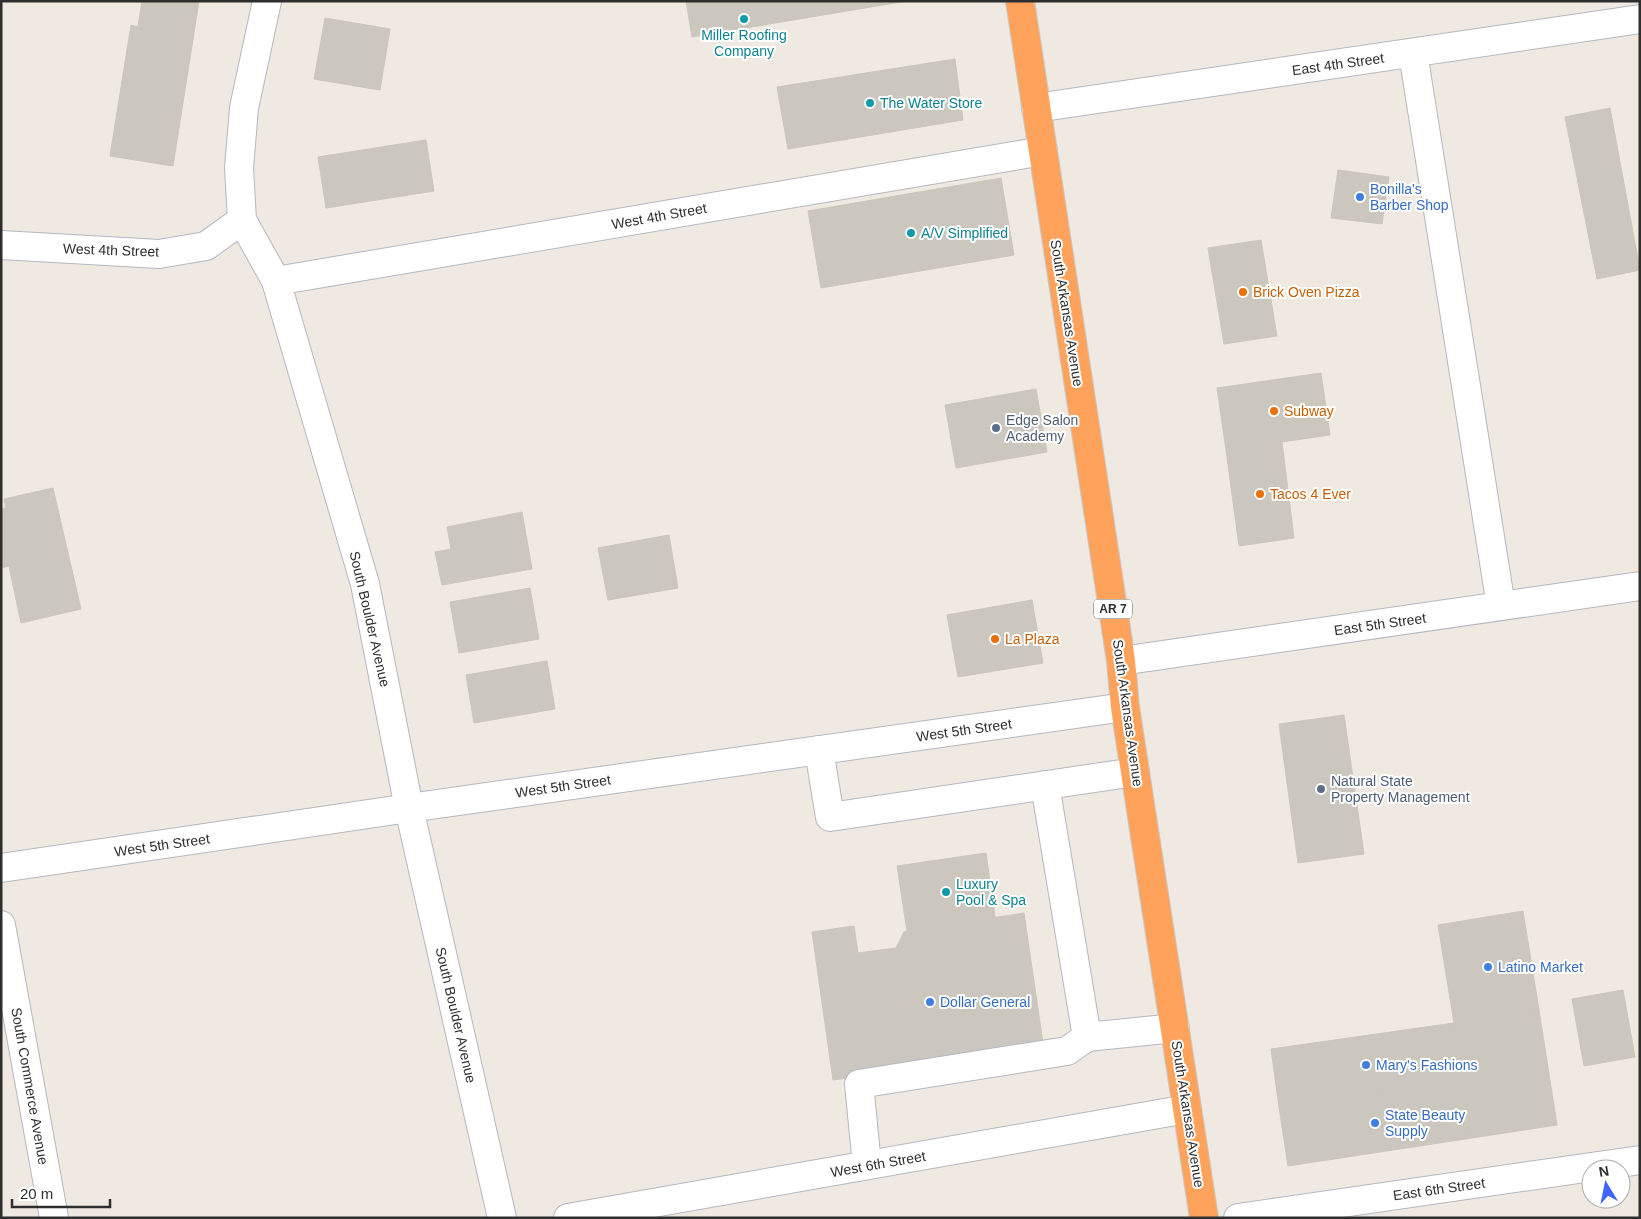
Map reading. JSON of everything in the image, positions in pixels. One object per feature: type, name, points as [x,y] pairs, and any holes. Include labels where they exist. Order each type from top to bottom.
[{"type":"highway","name":"South Arkansas Avenue","points":[[1020,1],[1121,661],[1125,707],[1204,1218]]},
{"type":"street","name":"South Boulder Avenue","points":[[266,1],[244,108],[239,168],[242,220],[276,281],[365,584],[409,808],[502,1218]]},
{"type":"street","name":"East 4th Street","points":[[1036,108],[1640,19]]},
{"type":"street","points":[[1413,52],[1501,606]]},
{"type":"street","name":"West 4th Street","points":[[276,281],[1042,151]]},
{"type":"street","name":"West 4th Street","points":[[1,245],[159,254],[206,246],[242,220]]},
{"type":"street","name":"East 5th Street","points":[[1121,661],[1640,586]]},
{"type":"street","name":"West 5th Street","points":[[1,868],[409,808],[1125,707]]},
{"type":"street","points":[[819,750],[830,817],[1135,772]]},
{"type":"street","points":[[1045,785],[1087,1037]]},
{"type":"street","name":"South Commerce Avenue","points":[[1,925],[54,1218]]},
{"type":"street","points":[[867,1166],[859,1084],[1067,1051],[1087,1037],[1175,1028]]},
{"type":"street","name":"West 6th Street","points":[[568,1218],[1187,1110]]},
{"type":"street","name":"East 6th Street","points":[[1238,1218],[1640,1160]]},
{"type":"building","points":[[142,1],[199,1],[173,166],[110,156],[131,25],[138,27]]},
{"type":"building","name":"Miller Roofing Company","points":[[686,1],[907,1],[692,37]]},
{"type":"building","points":[[325,18],[390,29],[380,90],[314,79]]},
{"type":"building","name":"The Water Store","points":[[955,59],[963,120],[788,149],[777,87]]},
{"type":"building","points":[[1610,108],[1640,270],[1597,279],[1565,117]]},
{"type":"building","points":[[426,140],[434,191],[326,208],[318,157]]},
{"type":"building","name":"Bonilla's Barber Shop","points":[[1338,170],[1389,177],[1382,224],[1331,218]]},
{"type":"building","name":"A/V Simplified","points":[[1001,178],[1014,255],[821,288],[808,211]]},
{"type":"building","name":"Brick Oven Pizza","points":[[1261,240],[1277,336],[1224,344],[1208,248]]},
{"type":"building","name":"Subway","points":[[1321,373],[1330,435],[1226,450],[1217,388]]},
{"type":"building","name":"Edge Salon Academy","points":[[1036,389],[1047,452],[956,468],[945,405]]},
{"type":"building","name":"Tacos 4 Ever","points":[[1282,442],[1294,538],[1239,546],[1226,450]]},
{"type":"building","points":[[53,488],[81,609],[21,623],[9,566],[1,568],[1,509],[6,508],[4,499]]},
{"type":"building","points":[[522,512],[532,569],[442,585],[435,552],[451,549],[447,527]]},
{"type":"building","points":[[669,535],[678,588],[608,600],[598,548]]},
{"type":"building","points":[[530,588],[539,639],[459,653],[450,602]]},
{"type":"building","name":"La Plaza","points":[[1032,600],[1043,663],[958,677],[947,615]]},
{"type":"building","points":[[547,661],[555,709],[474,723],[466,675]]},
{"type":"building","name":"Natural State Property Management","points":[[1344,715],[1364,854],[1298,863],[1279,724]]},
{"type":"building","name":"Luxury Pool & Spa","points":[[986,853],[995,917],[907,931],[897,866]]},
{"type":"building","name":"Latino Market","points":[[1523,911],[1539,1010],[1454,1023],[1438,925]]},
{"type":"building","name":"Dollar General","points":[[1024,913],[1044,1050],[833,1080],[812,932],[854,926],[858,953],[896,948],[904,932],[907,931]]},
{"type":"building","points":[[1623,990],[1635,1057],[1584,1066],[1572,999]]},
{"type":"building","points":[[1539,1010],[1557,1125],[1472,1138],[1454,1023]]},
{"type":"building","name":"Mary's Fashions","points":[[1454,1023],[1462,1080],[1279,1107],[1271,1049]]},
{"type":"building","name":"State Beauty Supply","points":[[1462,1080],[1472,1138],[1288,1166],[1279,1107]]},
{"type":"place","name":"Miller Roofing Company","points":[[744,19]]},
{"type":"place","name":"The Water Store","points":[[870,103]]},
{"type":"place","name":"Bonilla's Barber Shop","points":[[1360,197]]},
{"type":"place","name":"A/V Simplified","points":[[911,233]]},
{"type":"place","name":"Brick Oven Pizza","points":[[1243,292]]},
{"type":"place","name":"Subway","points":[[1274,411]]},
{"type":"place","name":"Edge Salon Academy","points":[[996,428]]},
{"type":"place","name":"Tacos 4 Ever","points":[[1260,494]]},
{"type":"place","name":"La Plaza","points":[[995,639]]},
{"type":"place","name":"Natural State Property Management","points":[[1321,789]]},
{"type":"place","name":"Luxury Pool & Spa","points":[[946,892]]},
{"type":"place","name":"Latino Market","points":[[1488,967]]},
{"type":"place","name":"Dollar General","points":[[930,1002]]},
{"type":"place","name":"Mary's Fashions","points":[[1366,1065]]},
{"type":"place","name":"State Beauty Supply","points":[[1375,1123]]}]
